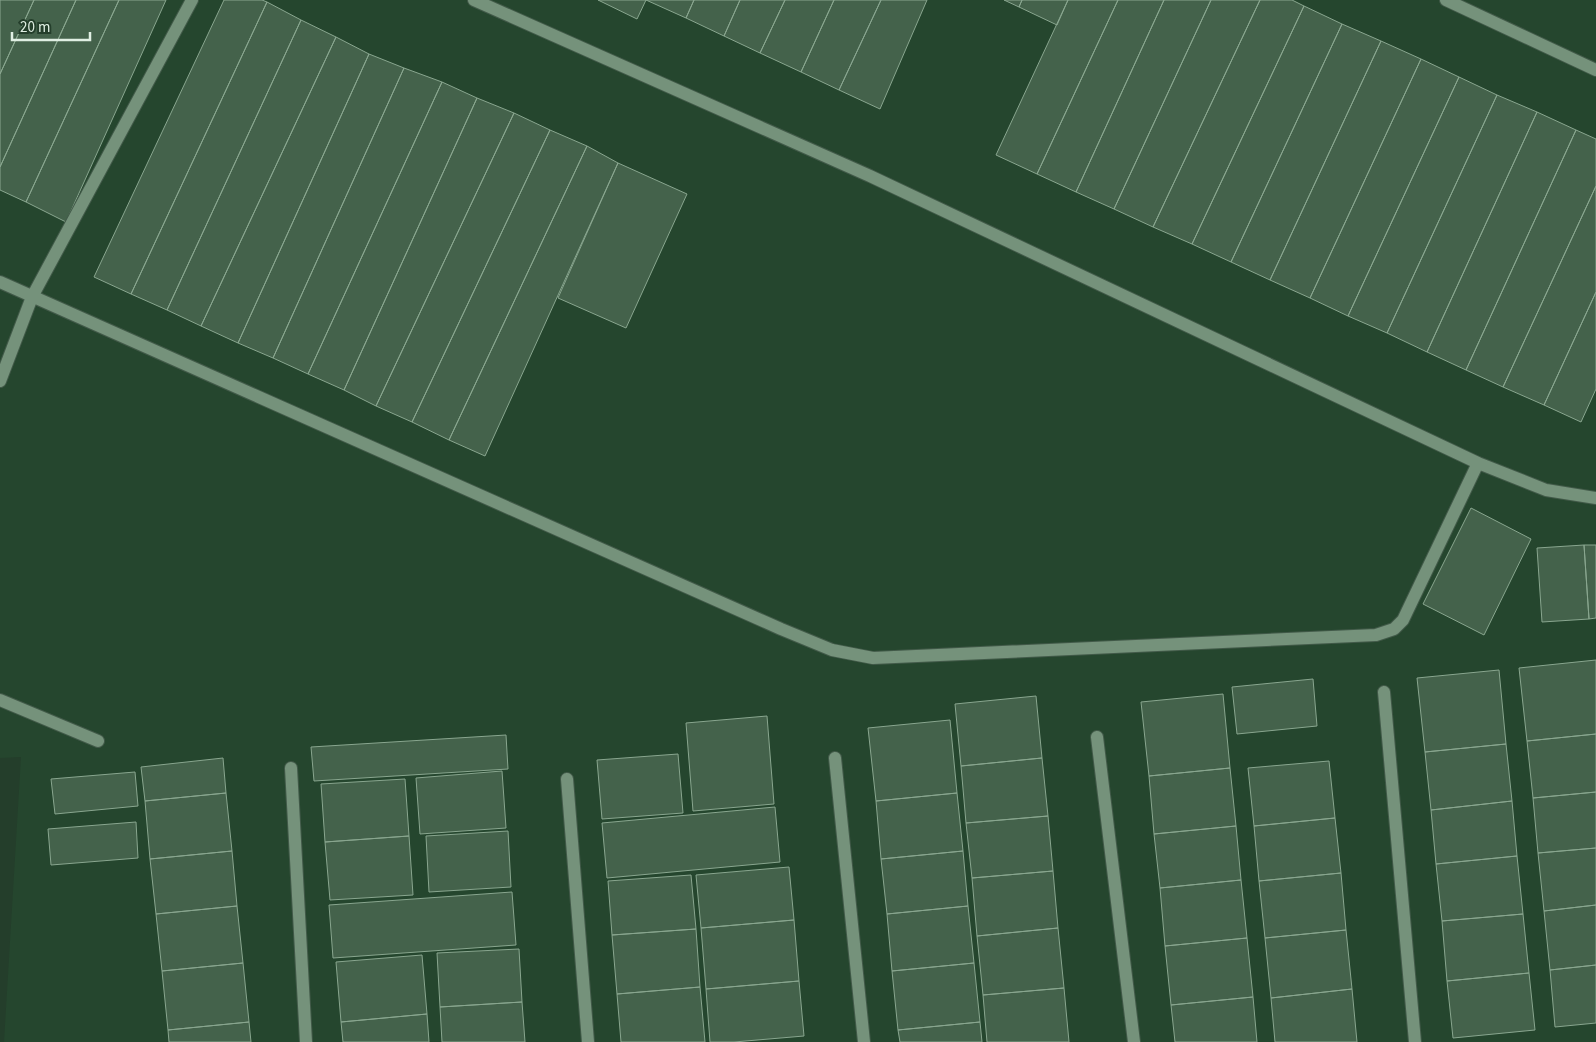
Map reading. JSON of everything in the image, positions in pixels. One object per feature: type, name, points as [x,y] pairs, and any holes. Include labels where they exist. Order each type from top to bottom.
[{"type":"lane","points":[[0,381],[32,297],[192,0]]},
{"type":"lane","points":[[474,0],[870,176],[1478,463],[1546,490],[1596,498]]},
{"type":"lane","points":[[1446,0],[1596,70]]},
{"type":"lane","points":[[0,282],[798,636],[832,650],[873,658],[1376,634],[1394,629],[1404,620],[1478,463]]},
{"type":"lane","points":[[1384,692],[1415,1042]]},
{"type":"lane","points":[[0,700],[98,741]]},
{"type":"lane","points":[[1097,737],[1134,1042]]},
{"type":"lane","points":[[835,758],[864,1042]]},
{"type":"lane","points":[[291,768],[306,1042]]},
{"type":"lane","points":[[567,779],[588,1042]]},
{"type":"shaded area","points":[[0,0],[1596,0],[1596,1042],[4,1042],[21,757],[0,758]]},
{"type":"building","points":[[0,0],[34,0],[0,74]]},
{"type":"building","points":[[34,0],[76,0],[0,167],[0,74]]},
{"type":"building","points":[[76,0],[119,0],[26,202],[0,190],[0,167]]},
{"type":"building","points":[[119,0],[166,0],[66,222],[26,202]]},
{"type":"building","points":[[224,0],[262,0],[267,2],[131,294],[94,277]]},
{"type":"building","points":[[598,0],[646,0],[637,19]]},
{"type":"building","points":[[646,0],[694,0],[686,18]]},
{"type":"building","points":[[694,0],[740,0],[724,36],[686,18]]},
{"type":"building","points":[[740,0],[785,0],[760,53],[724,36]]},
{"type":"building","points":[[785,0],[834,0],[801,72],[760,53]]},
{"type":"building","points":[[834,0],[881,0],[839,90],[801,72]]},
{"type":"building","points":[[881,0],[927,0],[880,109],[839,90]]},
{"type":"building","points":[[1004,0],[1022,0],[1019,7]]},
{"type":"building","points":[[1022,0],[1068,0],[1057,25],[1019,7]]},
{"type":"building","points":[[1068,0],[1118,0],[1037,174],[996,155]]},
{"type":"building","points":[[1118,0],[1164,0],[1076,192],[1037,174]]},
{"type":"building","points":[[1164,0],[1211,0],[1114,209],[1076,192]]},
{"type":"building","points":[[1211,0],[1260,0],[1153,227],[1114,209]]},
{"type":"building","points":[[1260,0],[1292,0],[1304,6],[1192,244],[1153,227]]},
{"type":"building","points":[[267,2],[301,20],[167,310],[131,294]]},
{"type":"building","points":[[1304,6],[1342,24],[1231,262],[1192,244]]},
{"type":"building","points":[[301,20],[336,37],[201,326],[167,310]]},
{"type":"building","points":[[1342,24],[1381,41],[1270,280],[1231,262]]},
{"type":"building","points":[[336,37],[369,54],[238,343],[201,326]]},
{"type":"building","points":[[1381,41],[1421,59],[1310,298],[1270,280]]},
{"type":"building","points":[[369,54],[404,68],[273,358],[238,343]]},
{"type":"building","points":[[1421,59],[1459,77],[1348,316],[1310,298]]},
{"type":"building","points":[[404,68],[442,82],[308,374],[273,358]]},
{"type":"building","points":[[1459,77],[1497,95],[1387,333],[1348,316]]},
{"type":"building","points":[[442,82],[477,98],[344,390],[308,374]]},
{"type":"building","points":[[1497,95],[1537,112],[1427,352],[1387,333]]},
{"type":"building","points":[[477,98],[514,113],[376,406],[344,390]]},
{"type":"building","points":[[1537,112],[1576,130],[1466,370],[1427,352]]},
{"type":"building","points":[[514,113],[550,130],[412,422],[376,406]]},
{"type":"building","points":[[550,130],[587,146],[449,440],[412,422]]},
{"type":"building","points":[[1576,130],[1596,139],[1596,186],[1503,387],[1466,370]]},
{"type":"building","points":[[587,146],[618,163],[485,456],[449,440]]},
{"type":"building","points":[[618,163],[687,194],[626,328],[558,298]]},
{"type":"building","points":[[1596,186],[1596,292],[1544,405],[1503,387]]},
{"type":"building","points":[[1596,292],[1596,389],[1581,422],[1544,405]]},
{"type":"building","points":[[1471,508],[1531,539],[1484,635],[1423,604]]},
{"type":"building","points":[[1584,545],[1589,619],[1542,622],[1537,548]]},
{"type":"building","points":[[1584,545],[1596,545],[1596,618],[1589,619]]},
{"type":"building","points":[[1596,660],[1596,734],[1527,741],[1519,668]]},
{"type":"building","points":[[1499,670],[1506,744],[1425,752],[1417,678]]},
{"type":"building","points":[[1313,679],[1317,726],[1237,734],[1232,687]]},
{"type":"building","points":[[1223,694],[1230,768],[1149,776],[1141,702]]},
{"type":"building","points":[[1036,696],[1042,758],[961,766],[955,704]]},
{"type":"building","points":[[767,716],[774,804],[693,811],[686,723]]},
{"type":"building","points":[[950,720],[957,793],[876,801],[868,728]]},
{"type":"building","points":[[1596,734],[1596,792],[1533,798],[1527,741]]},
{"type":"building","points":[[506,735],[508,769],[314,781],[311,747]]},
{"type":"building","points":[[1506,744],[1512,801],[1431,810],[1425,752]]},
{"type":"building","points":[[678,754],[683,813],[602,819],[597,760]]},
{"type":"building","points":[[223,758],[226,793],[145,801],[141,767]]},
{"type":"building","points":[[1042,758],[1048,816],[966,823],[961,766]]},
{"type":"building","points":[[1329,761],[1335,818],[1254,826],[1248,768]]},
{"type":"building","points":[[1230,768],[1236,826],[1154,834],[1149,776]]},
{"type":"building","points":[[502,771],[506,828],[420,834],[416,778]]},
{"type":"building","points":[[135,772],[138,806],[55,814],[51,779]]},
{"type":"building","points":[[405,779],[409,836],[325,842],[321,784]]},
{"type":"building","points":[[1596,792],[1596,848],[1538,853],[1533,798]]},
{"type":"building","points":[[226,793],[232,851],[150,859],[145,801]]},
{"type":"building","points":[[957,793],[963,851],[881,859],[876,801]]},
{"type":"building","points":[[1512,801],[1517,856],[1436,864],[1431,810]]},
{"type":"building","points":[[775,807],[780,862],[607,878],[602,823]]},
{"type":"building","points":[[1048,816],[1053,871],[972,878],[966,823]]},
{"type":"building","points":[[1335,818],[1341,873],[1259,881],[1254,826]]},
{"type":"building","points":[[136,822],[138,858],[51,865],[48,829]]},
{"type":"building","points":[[1236,826],[1241,880],[1160,888],[1154,834]]},
{"type":"building","points":[[508,831],[511,887],[429,892],[426,836]]},
{"type":"building","points":[[409,836],[413,895],[330,900],[325,842]]},
{"type":"building","points":[[1596,848],[1596,905],[1544,911],[1538,853]]},
{"type":"building","points":[[232,851],[237,906],[156,914],[150,859]]},
{"type":"building","points":[[963,851],[968,906],[887,914],[881,859]]},
{"type":"building","points":[[1517,856],[1523,914],[1442,921],[1436,864]]},
{"type":"building","points":[[789,867],[794,920],[701,928],[696,875]]},
{"type":"building","points":[[1053,871],[1058,928],[977,936],[972,878]]},
{"type":"building","points":[[1341,873],[1346,930],[1265,938],[1259,881]]},
{"type":"building","points":[[691,875],[696,929],[612,935],[608,881]]},
{"type":"building","points":[[1241,880],[1247,938],[1165,946],[1160,888]]},
{"type":"building","points":[[512,892],[516,945],[333,958],[329,905]]},
{"type":"building","points":[[1596,905],[1596,965],[1550,970],[1544,911]]},
{"type":"building","points":[[237,906],[243,963],[162,971],[156,914]]},
{"type":"building","points":[[968,906],[974,963],[892,971],[887,914]]},
{"type":"building","points":[[1523,914],[1529,973],[1447,981],[1442,921]]},
{"type":"building","points":[[794,920],[799,981],[706,989],[701,928]]},
{"type":"building","points":[[1058,928],[1064,988],[983,995],[977,936]]},
{"type":"building","points":[[696,929],[700,987],[617,994],[612,935]]},
{"type":"building","points":[[1346,930],[1352,989],[1271,998],[1265,938]]},
{"type":"building","points":[[1247,938],[1253,997],[1171,1005],[1165,946]]},
{"type":"building","points":[[519,949],[522,1002],[440,1007],[437,953]]},
{"type":"building","points":[[422,955],[427,1014],[341,1022],[336,962]]},
{"type":"building","points":[[243,963],[249,1022],[168,1030],[162,971]]},
{"type":"building","points":[[974,963],[980,1022],[898,1030],[892,971]]},
{"type":"building","points":[[1596,965],[1596,1023],[1555,1027],[1550,970]]},
{"type":"building","points":[[1529,973],[1535,1030],[1453,1038],[1447,981]]},
{"type":"building","points":[[799,981],[804,1036],[734,1042],[710,1042],[706,989]]},
{"type":"building","points":[[700,987],[705,1042],[621,1042],[617,994]]},
{"type":"building","points":[[1064,988],[1069,1042],[987,1042],[983,995]]},
{"type":"building","points":[[1352,989],[1357,1042],[1275,1042],[1271,998]]},
{"type":"building","points":[[1253,997],[1257,1042],[1175,1042],[1171,1005]]},
{"type":"building","points":[[522,1002],[525,1042],[442,1042],[440,1007]]},
{"type":"building","points":[[427,1014],[429,1042],[343,1042],[341,1022]]},
{"type":"building","points":[[249,1022],[251,1042],[169,1042],[168,1030]]},
{"type":"building","points":[[980,1022],[982,1042],[900,1042],[898,1030]]}]
